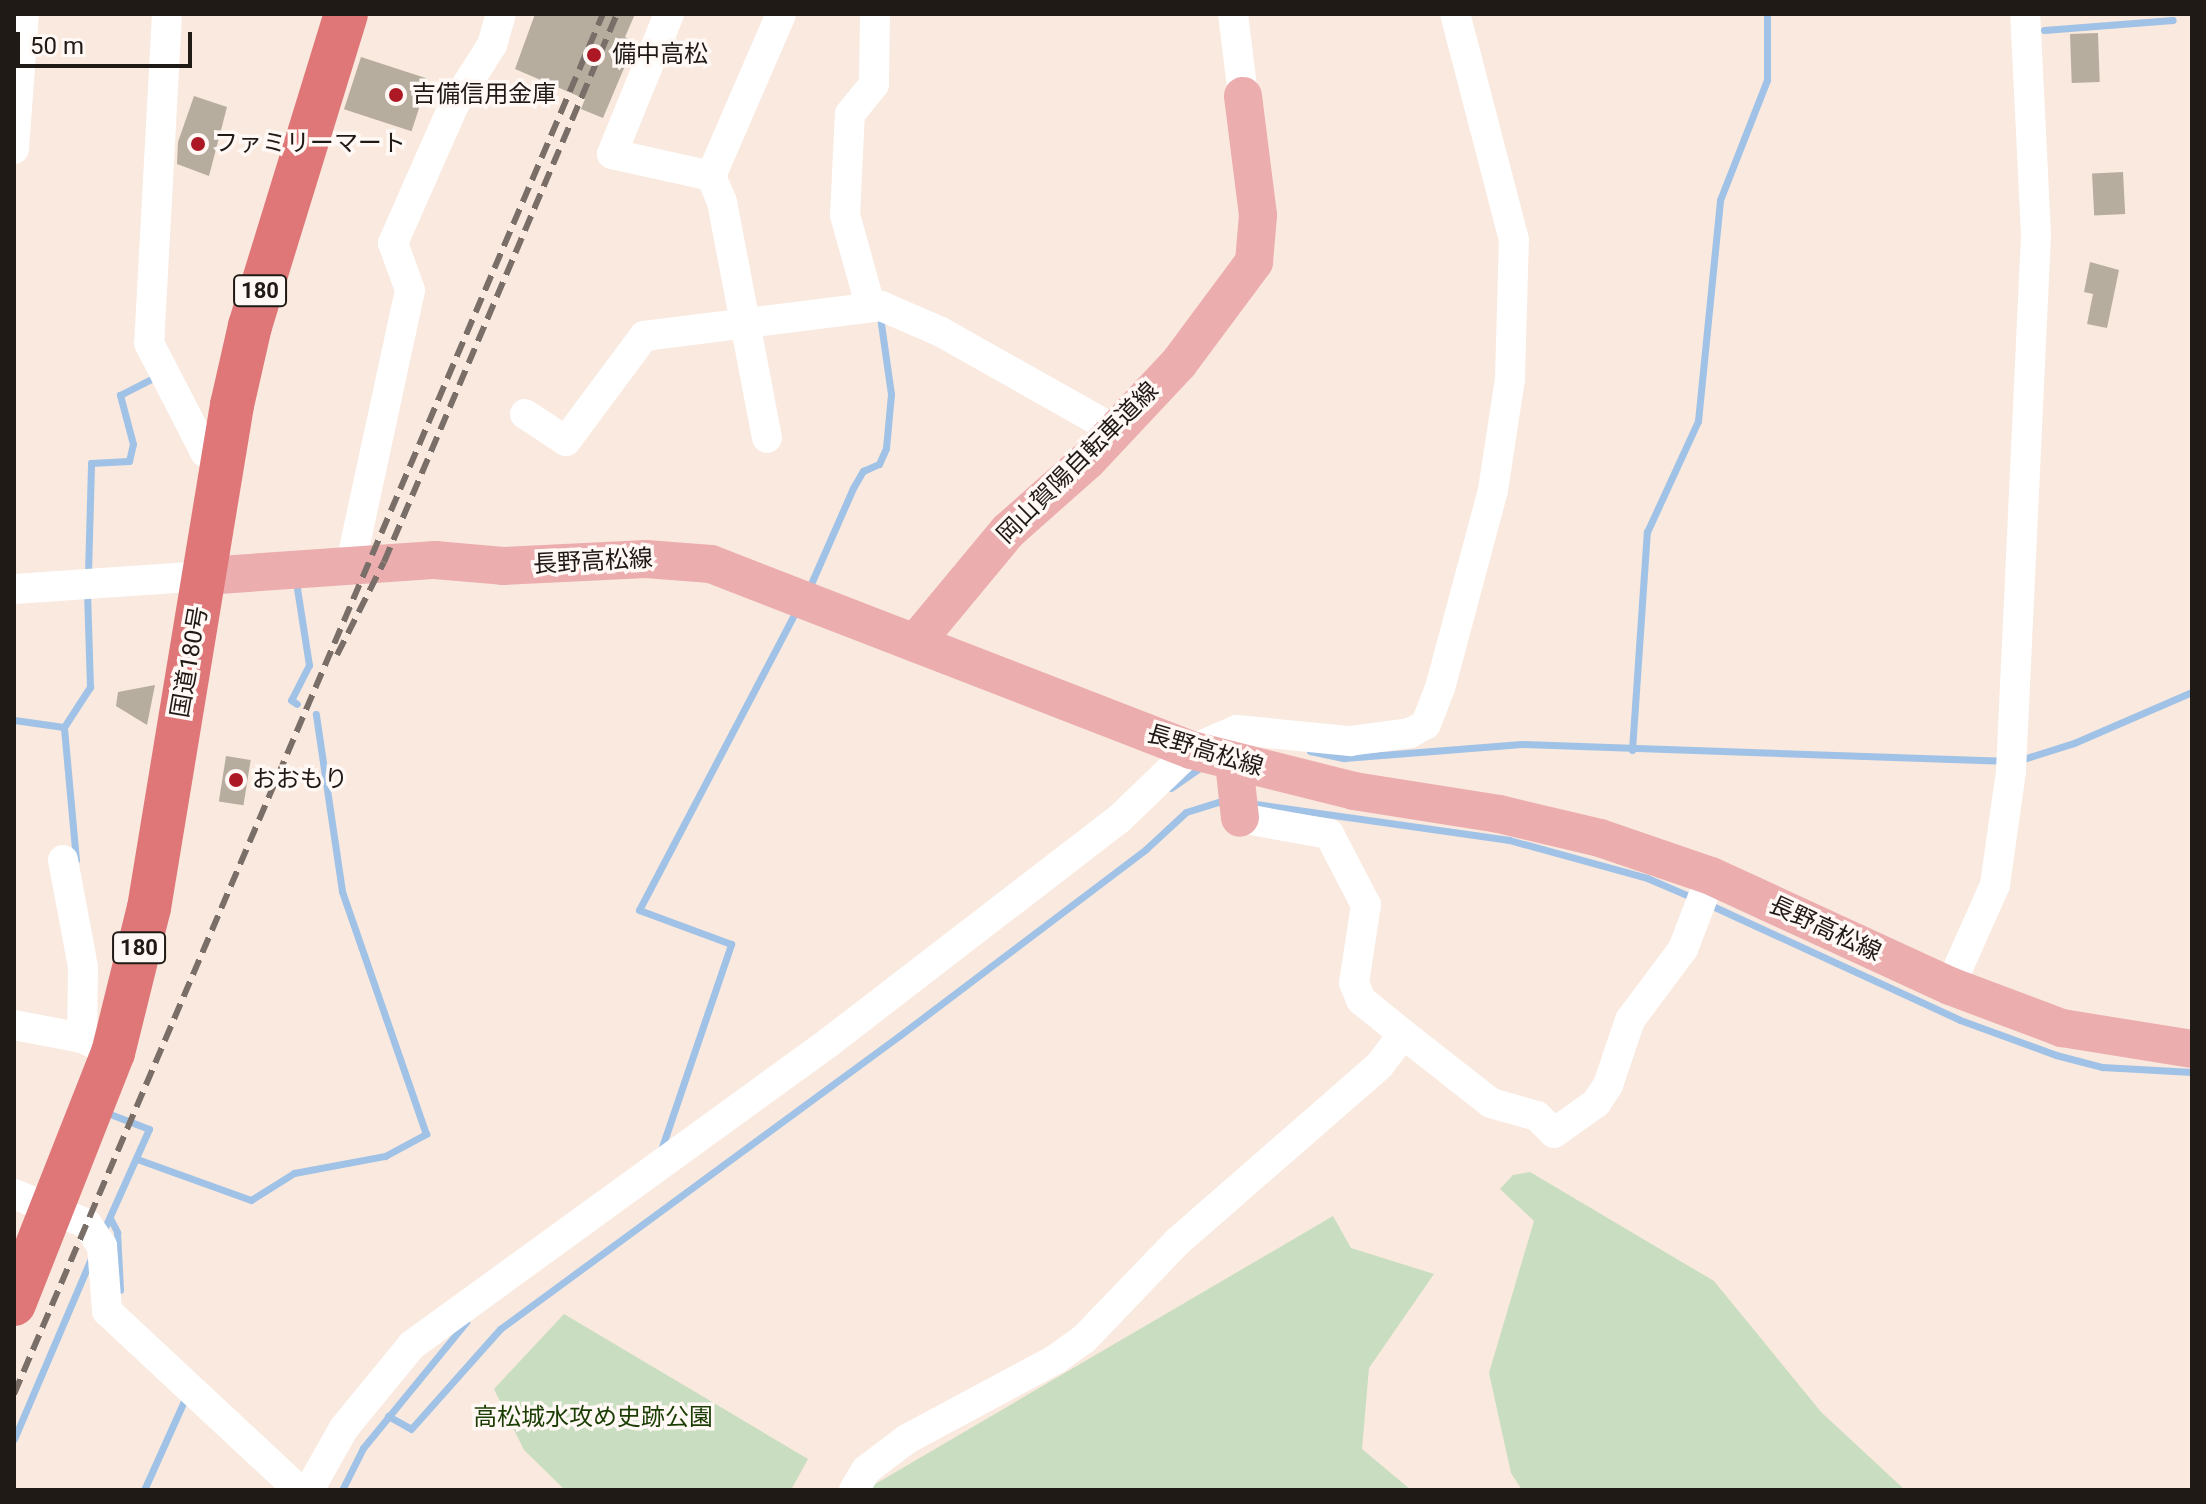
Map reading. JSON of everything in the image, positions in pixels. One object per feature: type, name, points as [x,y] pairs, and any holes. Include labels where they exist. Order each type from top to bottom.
[{"type":"highway","name":"国道180号","points":[[14,1304],[55,1209],[98,1046],[149,908],[205,576],[220,461],[250,326],[346,14]]},
{"type":"main road","name":"岡山賀陽自転車道線","points":[[915,643],[1008,531],[1117,431],[1179,363],[1254,262],[1258,215],[1243,96]]},
{"type":"main road","name":"長野高松線","points":[[205,576],[351,563],[435,560],[514,566],[692,560],[741,573],[1191,750],[1238,795],[1354,791],[1528,821],[1600,838],[1706,890],[2062,1028],[2192,1049]]},
{"type":"street","points":[[14,149],[24,14]]},
{"type":"street","points":[[167,14],[149,343],[205,452],[220,461]]},
{"type":"street","points":[[351,563],[410,290],[393,243],[454,105],[492,45],[501,14]]},
{"type":"street","points":[[669,14],[612,154],[711,176]]},
{"type":"street","points":[[767,438],[722,202],[711,176],[781,14]]},
{"type":"street","points":[[874,305],[845,215],[850,114],[874,84],[875,14]]},
{"type":"street","points":[[1233,14],[1243,96]]},
{"type":"street","points":[[309,1490],[344,1428],[412,1345],[659,1168],[1108,828],[1191,750],[1214,737],[1258,728],[1322,741],[1398,735],[1426,724],[1435,708],[1504,445],[1510,379],[1514,240],[1455,14]]},
{"type":"street","points":[[1950,986],[1995,885],[2011,771],[2036,235],[2025,14]]},
{"type":"street","points":[[525,414],[566,441],[644,336],[874,305],[941,332],[1117,431]]},
{"type":"street","points":[[14,589],[205,576]]},
{"type":"street","points":[[1238,795],[1329,834],[1363,892],[1366,905],[1354,983],[1361,1000],[1491,1103],[1537,1116],[1554,1133],[1596,1103],[1630,1020],[1683,949],[1706,890]]},
{"type":"street","points":[[14,1025],[98,1046],[63,860]]},
{"type":"street","points":[[854,1490],[866,1470],[907,1439],[1056,1359],[1084,1339],[1177,1242],[1379,1066],[1403,1034]]},
{"type":"street","points":[[14,1194],[87,1224],[100,1241],[107,1311],[299,1490]]},
{"type":"green space","points":[[1530,1172],[1714,1281],[1821,1412],[1905,1490],[1522,1490],[1511,1473],[1489,1373],[1534,1221],[1500,1189],[1513,1175]]},
{"type":"green space","points":[[1333,1216],[1351,1248],[1434,1274],[1369,1368],[1362,1449],[1411,1490],[865,1490]]},
{"type":"green space","name":"高松城水攻め史跡公園","points":[[564,1314],[808,1459],[791,1490],[565,1490],[524,1450],[494,1389]]},
{"type":"building","points":[[535,14],[635,14],[625,37],[635,42],[603,118],[581,109],[585,99],[515,69]]},
{"type":"building","points":[[2098,33],[2100,82],[2072,83],[2070,34]]},
{"type":"building","points":[[361,57],[429,79],[412,131],[344,109]]},
{"type":"building","name":"ファミリーマート","points":[[194,96],[227,107],[209,176],[177,164],[178,142]]},
{"type":"building","points":[[2123,172],[2125,214],[2094,216],[2092,174]]},
{"type":"building","points":[[2090,262],[2119,270],[2107,328],[2087,324],[2093,294],[2084,292]]},
{"type":"building","points":[[155,685],[147,725],[116,706],[118,692]]},
{"type":"building","points":[[226,756],[251,760],[243,805],[219,801]]},
{"type":"waterway","points":[[1632,750],[1647,532],[1698,421],[1720,200],[1767,80],[1767,14]]},
{"type":"waterway","points":[[2044,30],[2173,20]]},
{"type":"waterway","points":[[810,586],[853,488],[863,471],[879,464],[886,448],[891,394],[880,317]]},
{"type":"waterway","points":[[88,573],[91,463],[129,461],[133,444],[120,395],[157,376]]},
{"type":"waterway","points":[[296,582],[309,665],[291,700],[297,704]]},
{"type":"waterway","points":[[76,860],[64,727],[90,687],[87,593]]},
{"type":"waterway","points":[[660,1153],[731,944],[639,910],[795,613]]},
{"type":"waterway","points":[[2020,760],[2074,743],[2192,692]]},
{"type":"waterway","points":[[137,1159],[251,1200],[294,1173],[385,1156],[426,1134],[342,891],[316,714]]},
{"type":"waterway","points":[[14,720],[64,727]]},
{"type":"waterway","points":[[1310,751],[1344,758],[1521,744],[2003,761]]},
{"type":"waterway","points":[[1171,788],[1198,769]]},
{"type":"waterway","points":[[388,1416],[411,1429],[500,1329],[899,1036],[1146,849],[1186,812],[1225,800]]},
{"type":"waterway","points":[[1249,803],[1509,840],[1647,878],[1696,899]]},
{"type":"waterway","points":[[1708,904],[1960,1020],[2056,1055],[2102,1067],[2192,1072]]},
{"type":"waterway","points":[[102,1234],[149,1129],[113,1115]]},
{"type":"waterway","points":[[110,1218],[117,1232],[120,1290]]},
{"type":"waterway","points":[[14,1439],[92,1256]]},
{"type":"waterway","points":[[342,1490],[363,1448],[466,1322]]},
{"type":"waterway","points":[[144,1490],[184,1401]]},
{"type":"railway","points":[[14,1394],[603,14]]},
{"type":"railway","points":[[337,655],[384,562],[617,14]]},
{"type":"place","name":"備中高松","points":[[594,55]]},
{"type":"place","name":"吉備信用金庫","points":[[396,95]]},
{"type":"place","name":"ファミリーマート","points":[[198,144]]},
{"type":"place","name":"おおもり","points":[[236,780]]}]
